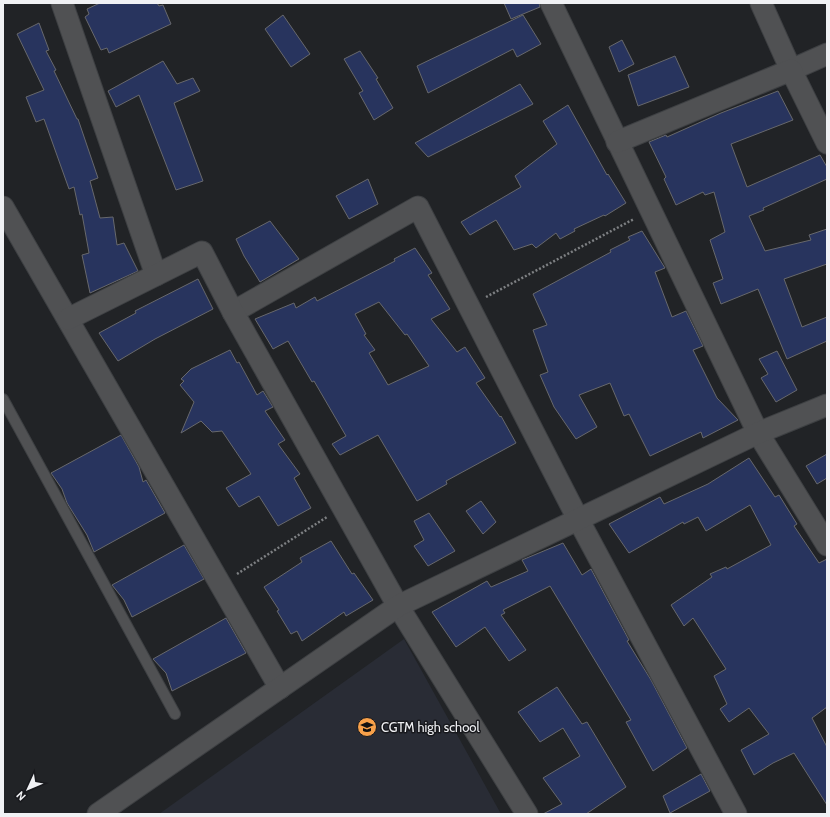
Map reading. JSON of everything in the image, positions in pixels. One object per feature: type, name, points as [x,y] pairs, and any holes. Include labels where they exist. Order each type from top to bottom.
[{"type":"street","points":[[62,3],[156,275]]},
{"type":"street","points":[[551,3],[758,433],[827,546]]},
{"type":"street","points":[[761,3],[791,70],[827,143]]},
{"type":"street","points":[[617,142],[827,54]]},
{"type":"street","points":[[3,206],[280,688]]},
{"type":"street","points":[[233,312],[418,207],[578,519],[736,814]]},
{"type":"street","points":[[68,319],[202,252],[233,312],[398,606],[527,814]]},
{"type":"street","points":[[98,814],[398,606],[758,433],[827,404]]},
{"type":"lane","points":[[3,399],[175,714]]},
{"type":"path","points":[[469,306],[650,210]]},
{"type":"path","points":[[221,584],[343,507]]},
{"type":"shaded area","name":"CGTM high school","points":[[404,639],[501,814],[159,814]]},
{"type":"building","points":[[100,3],[157,3],[159,6],[163,5],[171,24],[109,53],[107,48],[101,50],[85,17],[89,14],[87,9]]},
{"type":"building","points":[[504,3],[539,3],[540,7],[511,19]]},
{"type":"building","points":[[283,15],[310,54],[291,67],[265,29]]},
{"type":"building","points":[[523,15],[541,44],[517,57],[513,49],[428,93],[417,66]]},
{"type":"building","points":[[39,23],[49,50],[46,51],[56,70],[54,71],[78,119],[98,178],[90,181],[100,218],[113,217],[117,245],[124,243],[138,271],[90,293],[82,255],[89,253],[82,214],[80,215],[74,187],[69,189],[44,119],[36,122],[26,97],[44,90],[17,34]]},
{"type":"building","points":[[622,40],[634,64],[619,72],[609,47]]},
{"type":"building","points":[[360,51],[378,78],[376,79],[393,108],[374,120],[359,93],[363,91],[344,59]]},
{"type":"building","points":[[675,56],[689,87],[638,106],[628,75]]},
{"type":"building","points":[[163,61],[177,84],[193,78],[200,91],[174,103],[203,181],[176,190],[139,95],[116,107],[108,91]]},
{"type":"building","points":[[520,84],[533,104],[428,157],[415,143]]},
{"type":"building","points":[[778,91],[793,120],[731,144],[747,187],[820,155],[827,167],[827,179],[763,208],[764,210],[749,216],[765,251],[811,240],[809,235],[827,229],[827,264],[784,279],[802,327],[827,317],[827,341],[787,359],[758,289],[721,304],[713,283],[723,279],[710,240],[725,232],[714,192],[705,195],[703,192],[676,205],[664,179],[666,177],[649,142],[666,135],[667,137],[721,113]]},
{"type":"building","points":[[568,105],[607,175],[608,174],[626,203],[605,216],[604,215],[574,229],[575,231],[560,239],[556,233],[536,248],[532,244],[514,250],[496,220],[470,235],[461,222],[521,187],[515,176],[557,144],[543,121]]},
{"type":"building","points":[[368,179],[378,204],[349,219],[336,196]]},
{"type":"building","points":[[270,221],[299,259],[260,282],[244,256],[236,239]]},
{"type":"building","points":[[642,231],[665,268],[655,272],[672,317],[686,311],[703,346],[693,350],[717,398],[738,420],[703,438],[701,432],[650,456],[629,414],[624,416],[610,383],[579,395],[597,427],[576,439],[554,407],[540,375],[548,372],[533,330],[547,325],[533,294],[611,252],[610,250],[630,240],[628,237]]},
{"type":"building","points":[[415,248],[432,273],[428,275],[450,309],[431,319],[457,352],[465,347],[485,378],[476,383],[500,417],[501,416],[516,443],[446,481],[447,484],[417,501],[378,435],[340,455],[332,444],[346,436],[314,381],[312,382],[288,341],[273,349],[255,319],[294,303],[296,308],[315,297],[317,301],[395,261],[394,259]],"holes":[[[379,302],[405,335],[407,334],[429,366],[388,385],[369,353],[375,350],[364,335],[366,334],[355,314]]]},
{"type":"building","points":[[198,279],[213,309],[155,339],[118,361],[99,333],[136,313],[135,311]]},
{"type":"building","points":[[230,350],[237,363],[239,362],[257,395],[263,391],[273,407],[265,411],[285,440],[278,444],[300,474],[294,478],[311,508],[278,526],[259,496],[239,507],[226,488],[251,474],[222,431],[212,432],[201,421],[181,433],[194,402],[180,385],[184,381],[181,379],[191,369]]},
{"type":"building","points":[[777,351],[797,390],[776,402],[761,378],[768,374],[759,359]]},
{"type":"building","points":[[121,435],[139,467],[143,482],[146,480],[165,513],[94,552],[87,535],[67,503],[62,489],[51,473]]},
{"type":"building","points":[[827,454],[827,478],[817,484],[806,466]]},
{"type":"building","points":[[749,458],[775,497],[779,495],[797,524],[794,526],[819,563],[827,559],[827,707],[812,718],[827,747],[827,805],[794,753],[773,763],[754,775],[741,750],[769,734],[749,708],[729,722],[720,709],[727,704],[714,676],[726,669],[693,618],[684,626],[671,605],[712,577],[710,574],[726,567],[727,569],[771,545],[750,505],[706,531],[698,517],[684,524],[683,522],[629,553],[609,524],[660,497],[664,504],[708,484]]},
{"type":"building","points":[[481,501],[496,522],[483,534],[466,511]]},
{"type":"building","points":[[429,513],[455,551],[428,566],[414,546],[424,540],[414,521]]},
{"type":"building","points":[[331,541],[352,574],[354,573],[373,600],[346,616],[344,612],[302,641],[297,631],[291,634],[277,611],[279,610],[264,587],[302,562],[300,558]]},
{"type":"building","points":[[563,543],[582,575],[591,569],[629,640],[627,641],[651,680],[687,748],[653,771],[626,722],[631,720],[550,586],[503,610],[505,613],[501,615],[526,650],[509,661],[485,627],[456,647],[432,612],[487,581],[491,587],[528,571],[522,560]]},
{"type":"building","points":[[184,545],[204,579],[132,617],[124,600],[112,585]]},
{"type":"building","points":[[226,618],[246,653],[172,691],[166,673],[153,659]]},
{"type":"building","points":[[557,687],[582,724],[587,722],[626,787],[586,814],[543,814],[562,804],[543,778],[580,756],[563,728],[540,742],[518,712]]},
{"type":"building","points":[[701,774],[710,791],[670,813],[663,796]]},
{"type":"place","name":"CGTM high school","points":[[367,727]]}]
